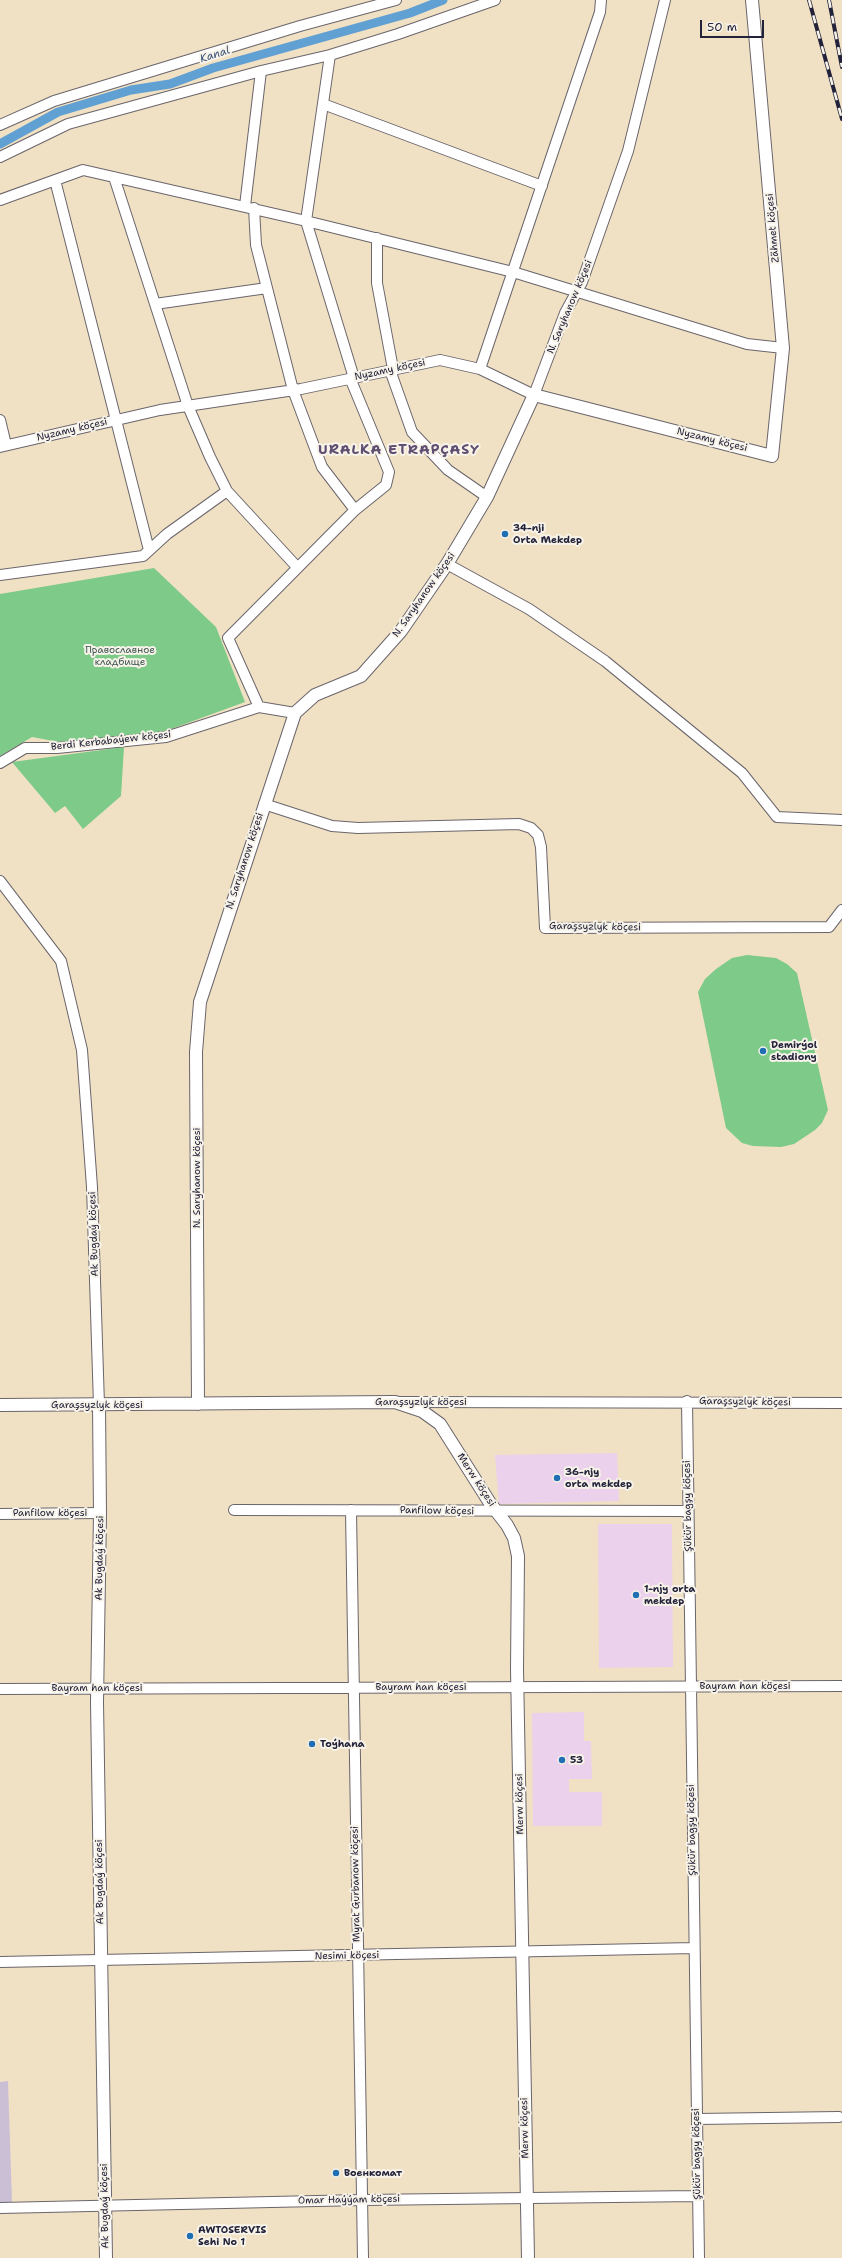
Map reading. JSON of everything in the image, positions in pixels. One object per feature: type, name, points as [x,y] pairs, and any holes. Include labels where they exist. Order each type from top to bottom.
[{"type":"main road","name":"Zähmet köçesi","points":[[752,0],[783,348],[772,456]]},
{"type":"main road","name":"Nyzamy köçesi","points":[[534,395],[772,456]]},
{"type":"main road","name":"N. Saryhanow köçesi","points":[[198,1404],[196,1052],[200,1002],[264,804],[295,712],[315,695],[361,676],[401,631],[447,564],[487,497],[534,395]]},
{"type":"main road","name":"Garaşsyzlyk köçesi","points":[[0,1406],[395,1402]]},
{"type":"main road","name":"Merw köçesi","points":[[395,1402],[422,1411],[440,1424],[514,1538],[518,1556],[518,1688],[528,2258]]},
{"type":"main road","name":"Ak Bugdaý köçesi","points":[[99,1405],[100,1513],[97,1688],[106,2258]]},
{"type":"street","points":[[0,125],[54,101],[300,26],[396,0]]},
{"type":"street","points":[[0,157],[68,124],[261,71],[330,55],[398,34],[495,0]]},
{"type":"street","points":[[480,369],[600,12],[601,0]]},
{"type":"street","name":"N. Saryhanow köçesi","points":[[534,395],[566,313],[582,282],[628,151],[665,0]]},
{"type":"street","points":[[259,707],[228,638],[355,510],[386,485],[389,472],[352,378],[306,221],[330,55]]},
{"type":"street","points":[[261,71],[249,207],[256,245],[293,390],[322,467],[355,510]]},
{"type":"street","points":[[323,104],[542,186]]},
{"type":"street","points":[[0,200],[83,170],[249,207],[513,272],[747,344],[783,348]]},
{"type":"street","points":[[114,177],[188,406],[227,491],[297,568]]},
{"type":"street","points":[[55,180],[149,550]]},
{"type":"street","points":[[377,238],[377,283],[392,370],[412,432],[448,470],[487,497]]},
{"type":"street","points":[[156,304],[267,288]]},
{"type":"street","name":"Nyzamy köçesi","points":[[3,446],[116,420],[188,406],[293,390],[440,360],[480,369],[534,395]]},
{"type":"street","points":[[0,420],[3,446]]},
{"type":"street","points":[[0,576],[143,556],[167,534],[227,491]]},
{"type":"street","points":[[447,564],[529,608],[605,661],[742,773],[777,817],[842,820]]},
{"type":"street","name":"Berdi Kerbabaýew köçesi","points":[[0,763],[25,748],[58,748],[166,737],[259,707],[295,712]]},
{"type":"street","name":"Garaşsyzlyk köçesi","points":[[264,804],[332,826],[358,828],[518,824],[531,828],[538,835],[541,847],[545,928],[829,927],[842,910]]},
{"type":"street","name":"Ak Bugdaý köçesi","points":[[0,881],[62,961],[82,1050],[92,1187],[99,1405]]},
{"type":"street","name":"Garaşsyzlyk köçesi","points":[[395,1402],[687,1401],[842,1403]]},
{"type":"street","name":"Şükür bagşy köçesi","points":[[687,1401],[699,2258]]},
{"type":"street","name":"Panfilow köçesi","points":[[234,1510],[496,1512],[688,1511]]},
{"type":"street","name":"Myrat Gurbanow köçesi","points":[[351,1510],[363,2258]]},
{"type":"street","name":"Panfilow köçesi","points":[[0,1514],[100,1513]]},
{"type":"street","name":"Bayram han köçesi","points":[[0,1689],[842,1686]]},
{"type":"street","name":"Nesimi köçesi","points":[[0,1962],[357,1956],[694,1948]]},
{"type":"street","points":[[697,2119],[839,2117]]},
{"type":"street","name":"Omar Haýýam köçesi","points":[[0,2208],[105,2204],[698,2196]]},
{"type":"shaded area","name":"36-njy orta mekdep","points":[[617,1453],[619,1501],[499,1504],[495,1455]]},
{"type":"shaded area","name":"1-njy orta mekdep","points":[[598,1524],[672,1524],[673,1667],[599,1668]]},
{"type":"shaded area","name":"53","points":[[584,1712],[584,1741],[591,1741],[592,1779],[569,1779],[569,1792],[602,1792],[602,1826],[533,1826],[532,1713]]},
{"type":"shaded area","points":[[8,2081],[12,2202],[0,2202],[0,2082]]},
{"type":"green space","name":"Православное кладбище","points":[[154,568],[216,627],[245,702],[163,732],[59,742],[32,737],[0,756],[0,594]]},
{"type":"green space","points":[[124,747],[121,796],[83,829],[65,806],[55,813],[12,762]]},
{"type":"green space","name":"Demirýol stadiony","points":[[747,955],[776,958],[787,964],[797,973],[828,1110],[822,1123],[815,1130],[794,1144],[781,1147],[753,1146],[742,1143],[726,1128],[698,992],[705,979],[716,969],[732,958]]},
{"type":"waterway","name":"Kanal","points":[[0,144],[58,112],[131,90],[170,84],[213,68],[410,13],[443,0]]},
{"type":"railway","points":[[809,0],[842,119]]},
{"type":"railway","points":[[829,0],[842,67]]},
{"type":"place","name":"34-nji Orta Mekdep","points":[[505,534]]},
{"type":"place","name":"Demirýol stadiony","points":[[763,1051]]},
{"type":"place","name":"36-njy orta mekdep","points":[[557,1478]]},
{"type":"place","name":"1-njy orta mekdep","points":[[636,1595]]},
{"type":"place","name":"Toýhana","points":[[312,1744]]},
{"type":"place","name":"53","points":[[562,1760]]},
{"type":"place","name":"Военкомат","points":[[336,2173]]},
{"type":"place","name":"AWTOSERVIS Sehi No 1","points":[[190,2236]]},
{"type":"district","name":"URALKA ETRAPÇASY","points":[[399,450]]}]
